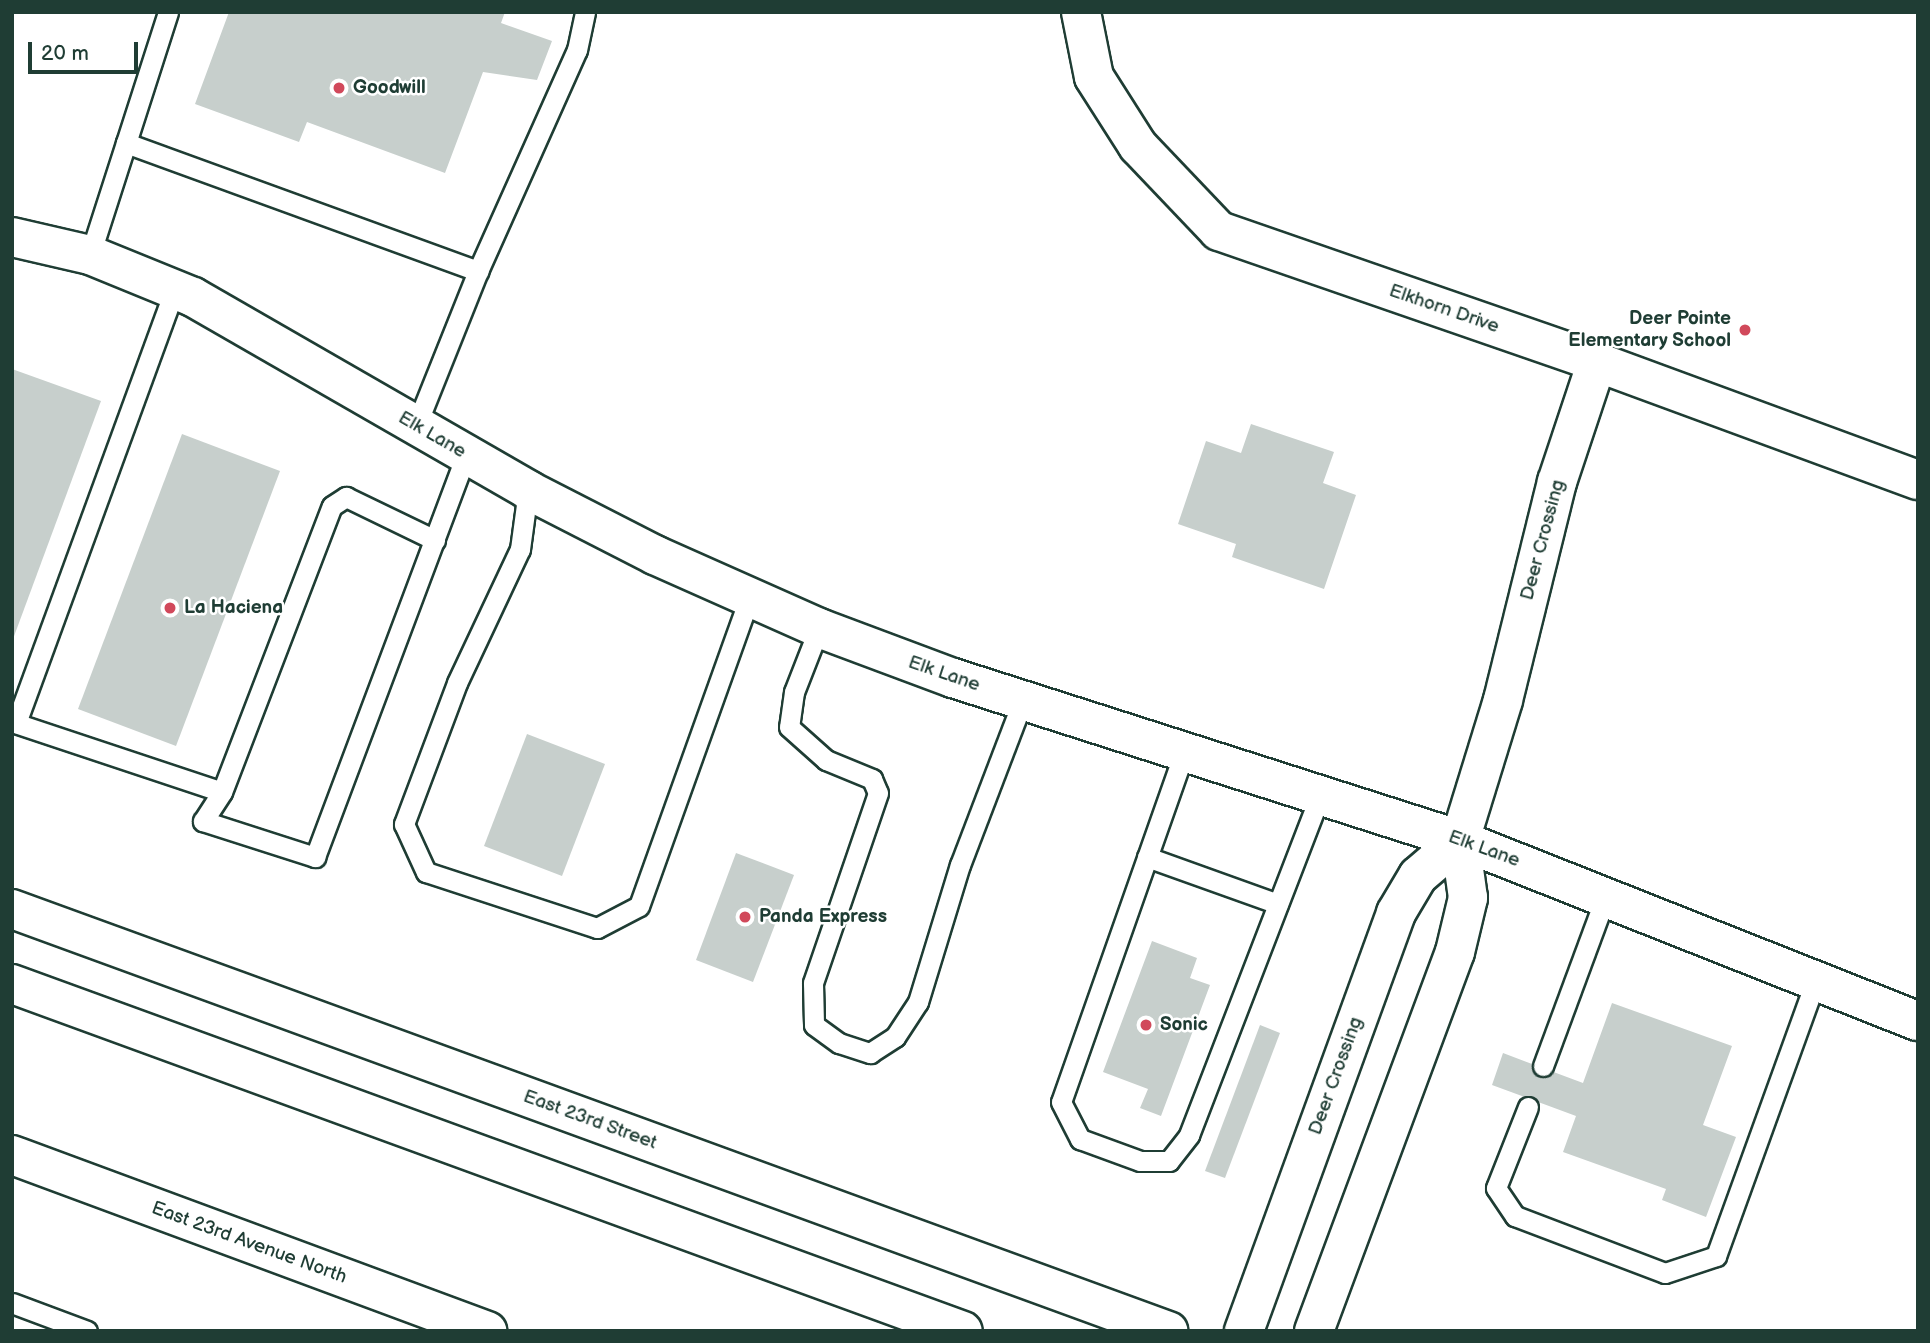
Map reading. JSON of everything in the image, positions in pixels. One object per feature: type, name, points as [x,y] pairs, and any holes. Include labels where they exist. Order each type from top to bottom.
[{"type":"street","name":"Elkhorn Drive","points":[[1081,12],[1094,77],[1138,146],[1219,231],[1597,362],[1918,480]]},
{"type":"street","name":"Elk Lane","points":[[12,237],[90,256],[175,289],[528,490],[749,598],[819,628],[1023,700],[1321,793],[1460,840],[1815,983],[1918,1021]]},
{"type":"street","name":"Deer Crossing","points":[[1314,1331],[1455,952],[1468,898],[1460,840],[1500,711],[1557,482],[1597,362]]},
{"type":"street","name":"Deer Crossing","points":[[1244,1331],[1396,913],[1418,876],[1460,840]]},
{"type":"street","name":"East 23rd Street","points":[[12,909],[1168,1331]]},
{"type":"street","points":[[12,984],[963,1331]]},
{"type":"street","name":"East 23rd Avenue North","points":[[12,1155],[486,1331]]},
{"type":"lane","points":[[90,256],[168,12]]},
{"type":"lane","points":[[416,426],[478,271],[577,51],[585,12]]},
{"type":"lane","points":[[126,143],[478,271]]},
{"type":"lane","points":[[175,289],[14,723],[222,792]]},
{"type":"lane","points":[[435,540],[346,497],[332,506],[222,792],[203,821],[315,857],[435,540],[466,455]]},
{"type":"lane","points":[[528,490],[520,549],[457,683],[404,824],[426,872],[597,928],[639,906],[749,598]]},
{"type":"lane","points":[[819,628],[794,692],[789,727],[826,760],[872,779],[878,793],[813,983],[814,1025],[839,1043],[870,1052],[895,1037],[918,1002],[960,865],[1023,700]]},
{"type":"lane","points":[[1185,750],[1061,1102],[1080,1139],[1128,1157],[1169,1161],[1189,1135],[1321,793]]},
{"type":"lane","points":[[1147,857],[1278,904]]},
{"type":"lane","points":[[1543,1066],[1606,897]]},
{"type":"lane","points":[[1528,1107],[1496,1188],[1516,1216],[1665,1273],[1716,1256],[1815,983]]},
{"type":"lane","points":[[12,1303],[87,1331]]},
{"type":"building","name":"Goodwill","points":[[229,12],[505,12],[501,23],[552,41],[537,80],[483,72],[445,173],[307,122],[299,142],[195,104]]},
{"type":"building","points":[[12,369],[101,401],[13,639],[12,639]]},
{"type":"building","points":[[1251,424],[1334,452],[1323,483],[1356,495],[1324,589],[1232,557],[1236,544],[1178,524],[1206,441],[1241,453]]},
{"type":"building","points":[[182,434],[280,471],[176,746],[78,709]]},
{"type":"building","points":[[527,734],[605,764],[562,876],[484,846]]},
{"type":"building","name":"Panda Express","points":[[736,853],[794,875],[753,982],[696,960]]},
{"type":"building","name":"Sonic","points":[[1152,941],[1197,958],[1190,978],[1210,985],[1161,1116],[1140,1108],[1148,1089],[1103,1072]]},
{"type":"building","points":[[1612,1003],[1732,1046],[1703,1125],[1736,1137],[1706,1217],[1662,1200],[1666,1189],[1563,1152],[1576,1116],[1492,1085],[1503,1053],[1583,1083]]},
{"type":"building","points":[[1260,1025],[1280,1033],[1225,1178],[1205,1171]]},
{"type":"place","name":"Goodwill","points":[[339,88]]},
{"type":"place","name":"Deer Pointe Elementary School","points":[[1745,330]]},
{"type":"place","name":"La Haciena","points":[[170,608]]},
{"type":"place","name":"Panda Express","points":[[745,917]]},
{"type":"place","name":"Sonic","points":[[1146,1025]]}]
